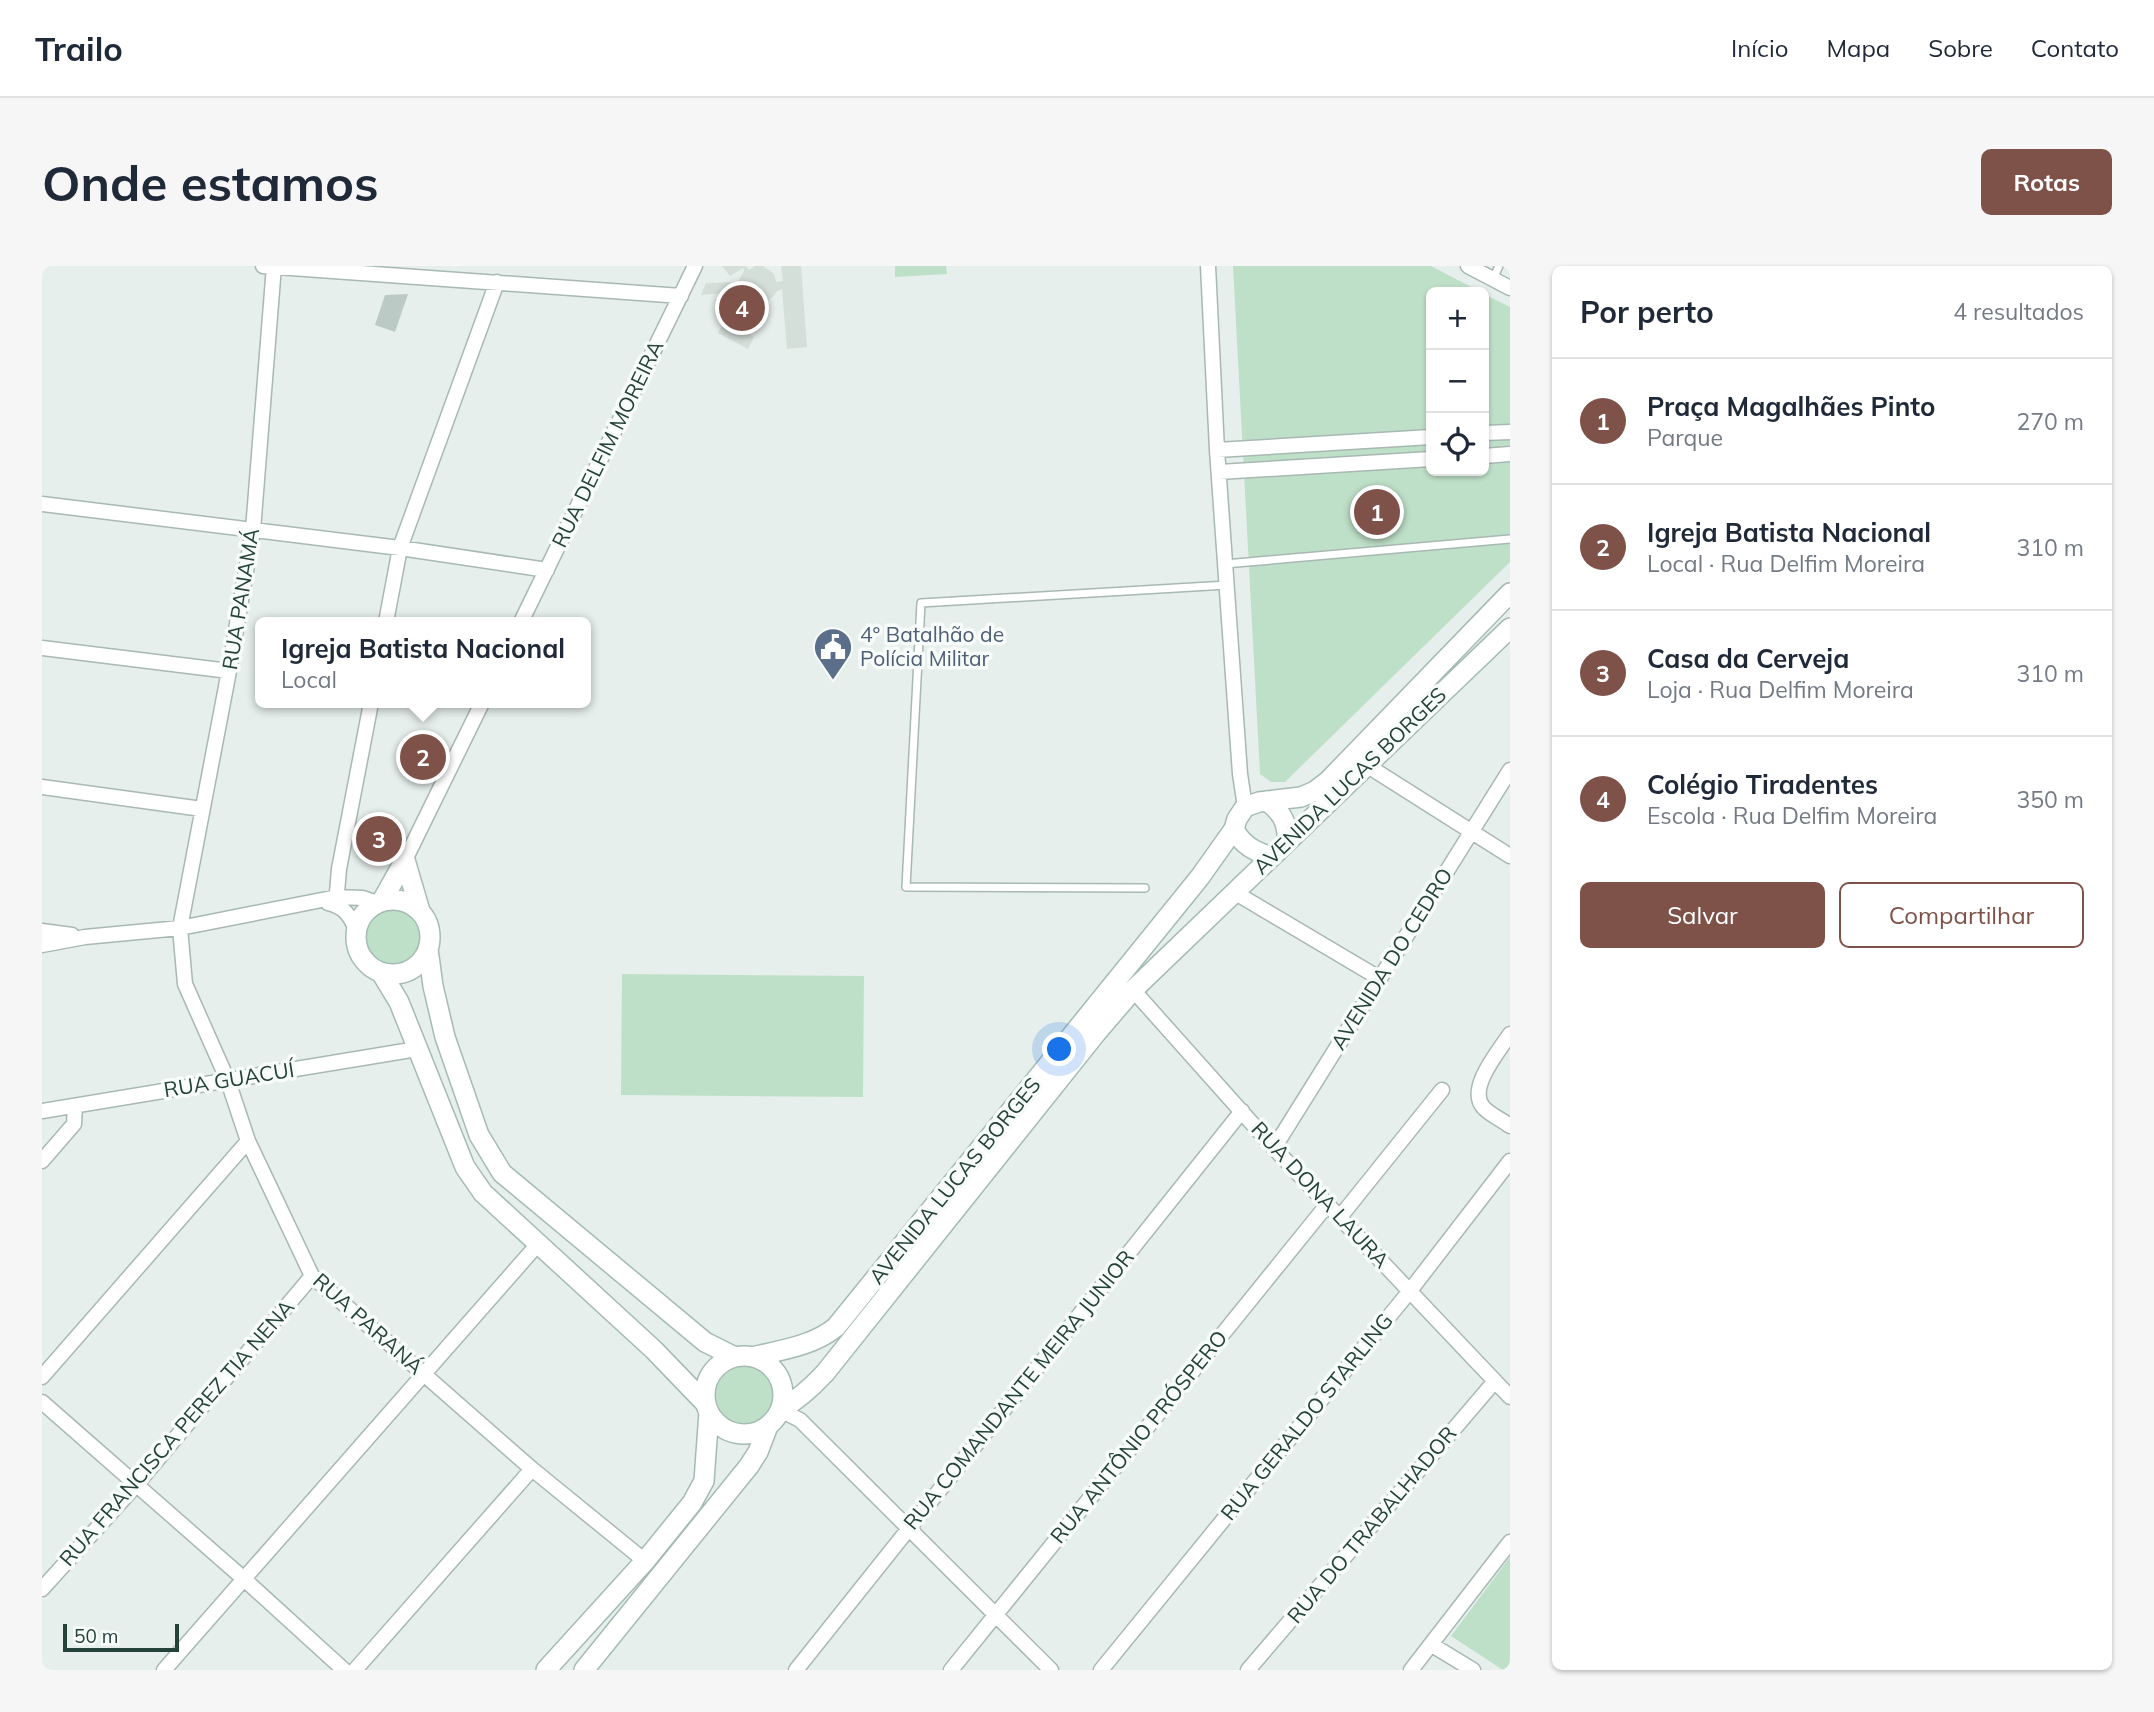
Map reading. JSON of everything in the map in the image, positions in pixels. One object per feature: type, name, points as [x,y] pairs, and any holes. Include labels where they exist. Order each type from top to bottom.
[{"type":"street","points":[[270,266],[681,296]]},
{"type":"street","name":"RUA PANAMÁ","points":[[180,928],[253,530],[270,266]]},
{"type":"street","name":"RUA DELFIM MOREIRA","points":[[524,617],[695,266]]},
{"type":"street","points":[[1209,266],[1217,450],[1240,775],[1245,807]]},
{"type":"street","points":[[1468,266],[1496,273],[1510,288]]},
{"type":"street","points":[[387,617],[400,548],[497,282]]},
{"type":"street","points":[[1489,433],[1510,432]]},
{"type":"street","points":[[1217,450],[1426,437]]},
{"type":"street","points":[[1489,456],[1510,454]]},
{"type":"street","points":[[1219,472],[1426,459]]},
{"type":"street","points":[[42,504],[400,548],[547,570]]},
{"type":"street","name":"AVENIDA LUCAS BORGES","points":[[743,1357],[813,1342],[826,1336],[848,1315],[1200,877],[1234,829],[1245,807],[1252,803],[1301,797],[1328,781],[1510,593]]},
{"type":"street","name":"AVENIDA LUCAS BORGES","points":[[774,1418],[825,1373],[1133,990],[1510,628]]},
{"type":"street","points":[[42,648],[229,671]]},
{"type":"street","points":[[332,901],[370,708]]},
{"type":"street","points":[[428,949],[415,968],[394,975],[382,974],[363,961],[355,940],[356,929],[360,918],[368,909],[380,902],[405,860],[480,708]]},
{"type":"street","points":[[1368,766],[1510,856]]},
{"type":"street","name":"AVENIDA DO CEDRO","points":[[1274,1148],[1510,770]]},
{"type":"street","points":[[42,788],[202,809]]},
{"type":"street","points":[[1267,801],[1284,819],[1287,842]]},
{"type":"street","points":[[1234,829],[1249,848],[1271,857]]},
{"type":"street","points":[[405,860],[419,911],[429,929],[428,949],[437,1008],[479,1135],[502,1173],[705,1342],[743,1357],[760,1359],[775,1371],[782,1387],[774,1418],[749,1466],[584,1670]]},
{"type":"street","points":[[1234,892],[1379,978]]},
{"type":"street","points":[[42,944],[180,928],[363,898],[380,902],[402,901],[419,911]]},
{"type":"street","points":[[332,901],[349,914],[356,929]]},
{"type":"street","name":"RUA PARANÁ","points":[[180,928],[185,984],[228,1081],[248,1141],[312,1276],[532,1469],[645,1560]]},
{"type":"street","points":[[42,931],[85,937]]},
{"type":"street","points":[[382,974],[399,1002],[465,1167],[483,1193],[654,1350],[708,1408],[718,1423],[729,1431],[742,1434],[756,1432],[774,1418],[800,1420],[1051,1670]]},
{"type":"street","name":"RUA DONA LAURA","points":[[1133,990],[1274,1148],[1510,1397]]},
{"type":"street","points":[[1510,1034],[1481,1079],[1478,1098],[1482,1106],[1510,1126]]},
{"type":"street","name":"RUA GUACUÍ","points":[[42,1111],[417,1049]]},
{"type":"street","points":[[1340,1217],[1442,1090]]},
{"type":"street","points":[[42,1161],[74,1124],[75,1106]]},
{"type":"street","name":"RUA COMANDANTE MEIRA JUNIOR","points":[[796,1670],[1242,1111]]},
{"type":"street","points":[[42,1377],[248,1141]]},
{"type":"street","name":"RUA GERALDO STARLING","points":[[1101,1670],[1409,1292],[1510,1161]]},
{"type":"street","name":"RUA ANTÔNIO PRÓSPERO","points":[[951,1670],[1327,1205]]},
{"type":"street","points":[[164,1670],[538,1244]]},
{"type":"street","name":"RUA FRANCISCA PEREZ TIA NENA","points":[[42,1589],[136,1485],[312,1276]]},
{"type":"street","points":[[547,1670],[686,1512],[704,1481],[708,1408],[706,1389],[711,1375],[721,1363],[743,1357]]},
{"type":"street","name":"RUA DO TRABALHADOR","points":[[1248,1670],[1495,1381]]},
{"type":"street","points":[[42,1402],[344,1670]]},
{"type":"street","points":[[355,1670],[532,1469]]},
{"type":"street","points":[[1411,1670],[1510,1542]]},
{"type":"street","points":[[1432,1645],[1474,1670]]},
{"type":"lane","points":[[1226,564],[1510,539]]},
{"type":"lane","points":[[1145,888],[906,887],[921,603],[1227,585]]},
{"type":"shaded area","points":[[722,266],[746,266],[749,270],[755,266],[763,266],[774,274],[776,282],[783,281],[781,266],[801,266],[807,347],[787,349],[782,289],[763,303],[753,305],[765,312],[757,327],[740,319],[736,328],[754,337],[748,349],[718,333],[724,322],[731,325],[735,317],[725,311],[731,298],[741,303],[745,296],[739,292],[701,295],[706,283],[738,282],[744,271],[743,268],[730,276]]},
{"type":"green space","points":[[895,266],[946,266],[947,274],[895,277]]},
{"type":"green space","points":[[1233,266],[1431,266],[1471,287],[1426,287],[1426,476],[1489,476],[1489,296],[1510,307],[1510,562],[1285,782],[1271,782],[1260,774]]},
{"type":"green space","points":[[387,906],[399,906],[415,915],[422,925],[422,949],[415,959],[399,968],[387,968],[376,963],[367,954],[362,943],[362,931],[367,920],[376,911]]},
{"type":"green space","points":[[622,974],[864,976],[863,1097],[621,1095]]},
{"type":"green space","points":[[745,1366],[756,1368],[769,1379],[774,1395],[772,1406],[761,1419],[745,1424],[734,1422],[721,1411],[716,1395],[718,1384],[729,1371]]},
{"type":"green space","points":[[1510,1557],[1510,1670],[1503,1670],[1451,1636]]},
{"type":"building","points":[[408,294],[395,332],[375,325],[385,295]]},
{"type":"building","points":[[414,747],[433,748],[432,767],[413,766]]},
{"type":"building","points":[[404,827],[395,850],[360,851],[359,829]]},
{"type":"place","name":"Colégio Tiradentes","points":[[742,308]]},
{"type":"place","name":"Praça Magalhães Pinto","points":[[1377,512]]},
{"type":"place","name":"4° Batalhão de Polícia Militar","points":[[833,681]]},
{"type":"place","name":"Igreja Batista Nacional","points":[[423,757]]},
{"type":"place","name":"Casa da Cerveja","points":[[379,839]]}]
